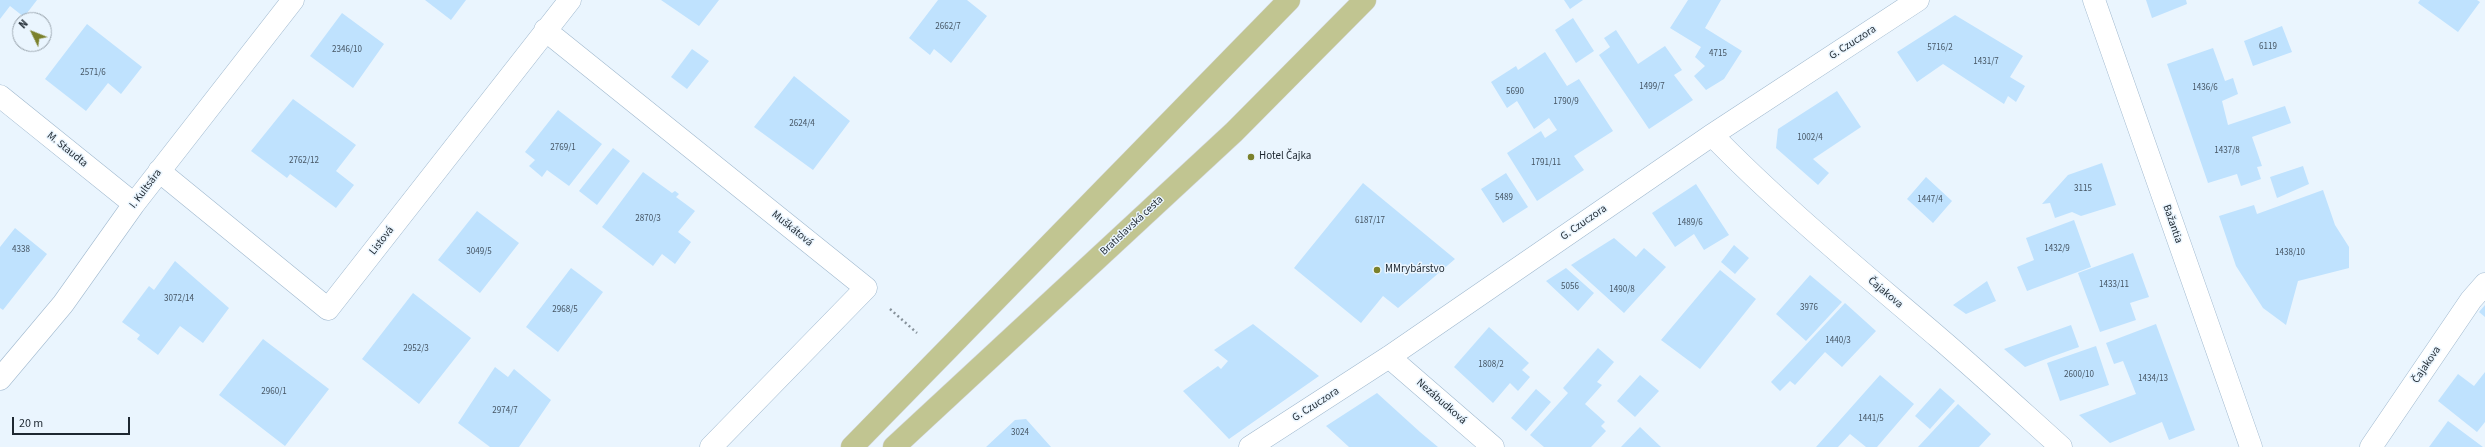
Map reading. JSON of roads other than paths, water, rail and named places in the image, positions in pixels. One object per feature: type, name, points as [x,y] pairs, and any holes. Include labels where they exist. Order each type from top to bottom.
[{"type":"main road","points":[[852,447],[1289,0]]},
{"type":"main road","name":"Bratislavská cesta","points":[[894,447],[1234,132],[1364,0]]},
{"type":"street","name":"I. Kultsára","points":[[0,379],[63,304],[134,204],[293,0]]},
{"type":"street","name":"Listová","points":[[159,171],[328,310],[545,30],[570,0]]},
{"type":"street","name":"G. Czuczora","points":[[1250,447],[1389,357],[1712,135],[1918,0]]},
{"type":"street","name":"Bažantia","points":[[2094,0],[2251,447]]},
{"type":"street","name":"Muškátová","points":[[545,30],[866,288],[711,447]]},
{"type":"street","name":"M. Staudta","points":[[0,96],[134,204]]},
{"type":"street","name":"Čajakova","points":[[1712,135],[1750,174],[1832,248],[1940,339],[2061,447]]},
{"type":"street","name":"Čajakova","points":[[2371,447],[2467,306],[2485,284]]},
{"type":"street","name":"Nezábudková","points":[[1389,357],[1493,447]]},
{"type":"place","name":"Hotel Čajka","points":[[1251,157]]},
{"type":"place","name":"MMrybárstvo","points":[[1377,270]]}]
